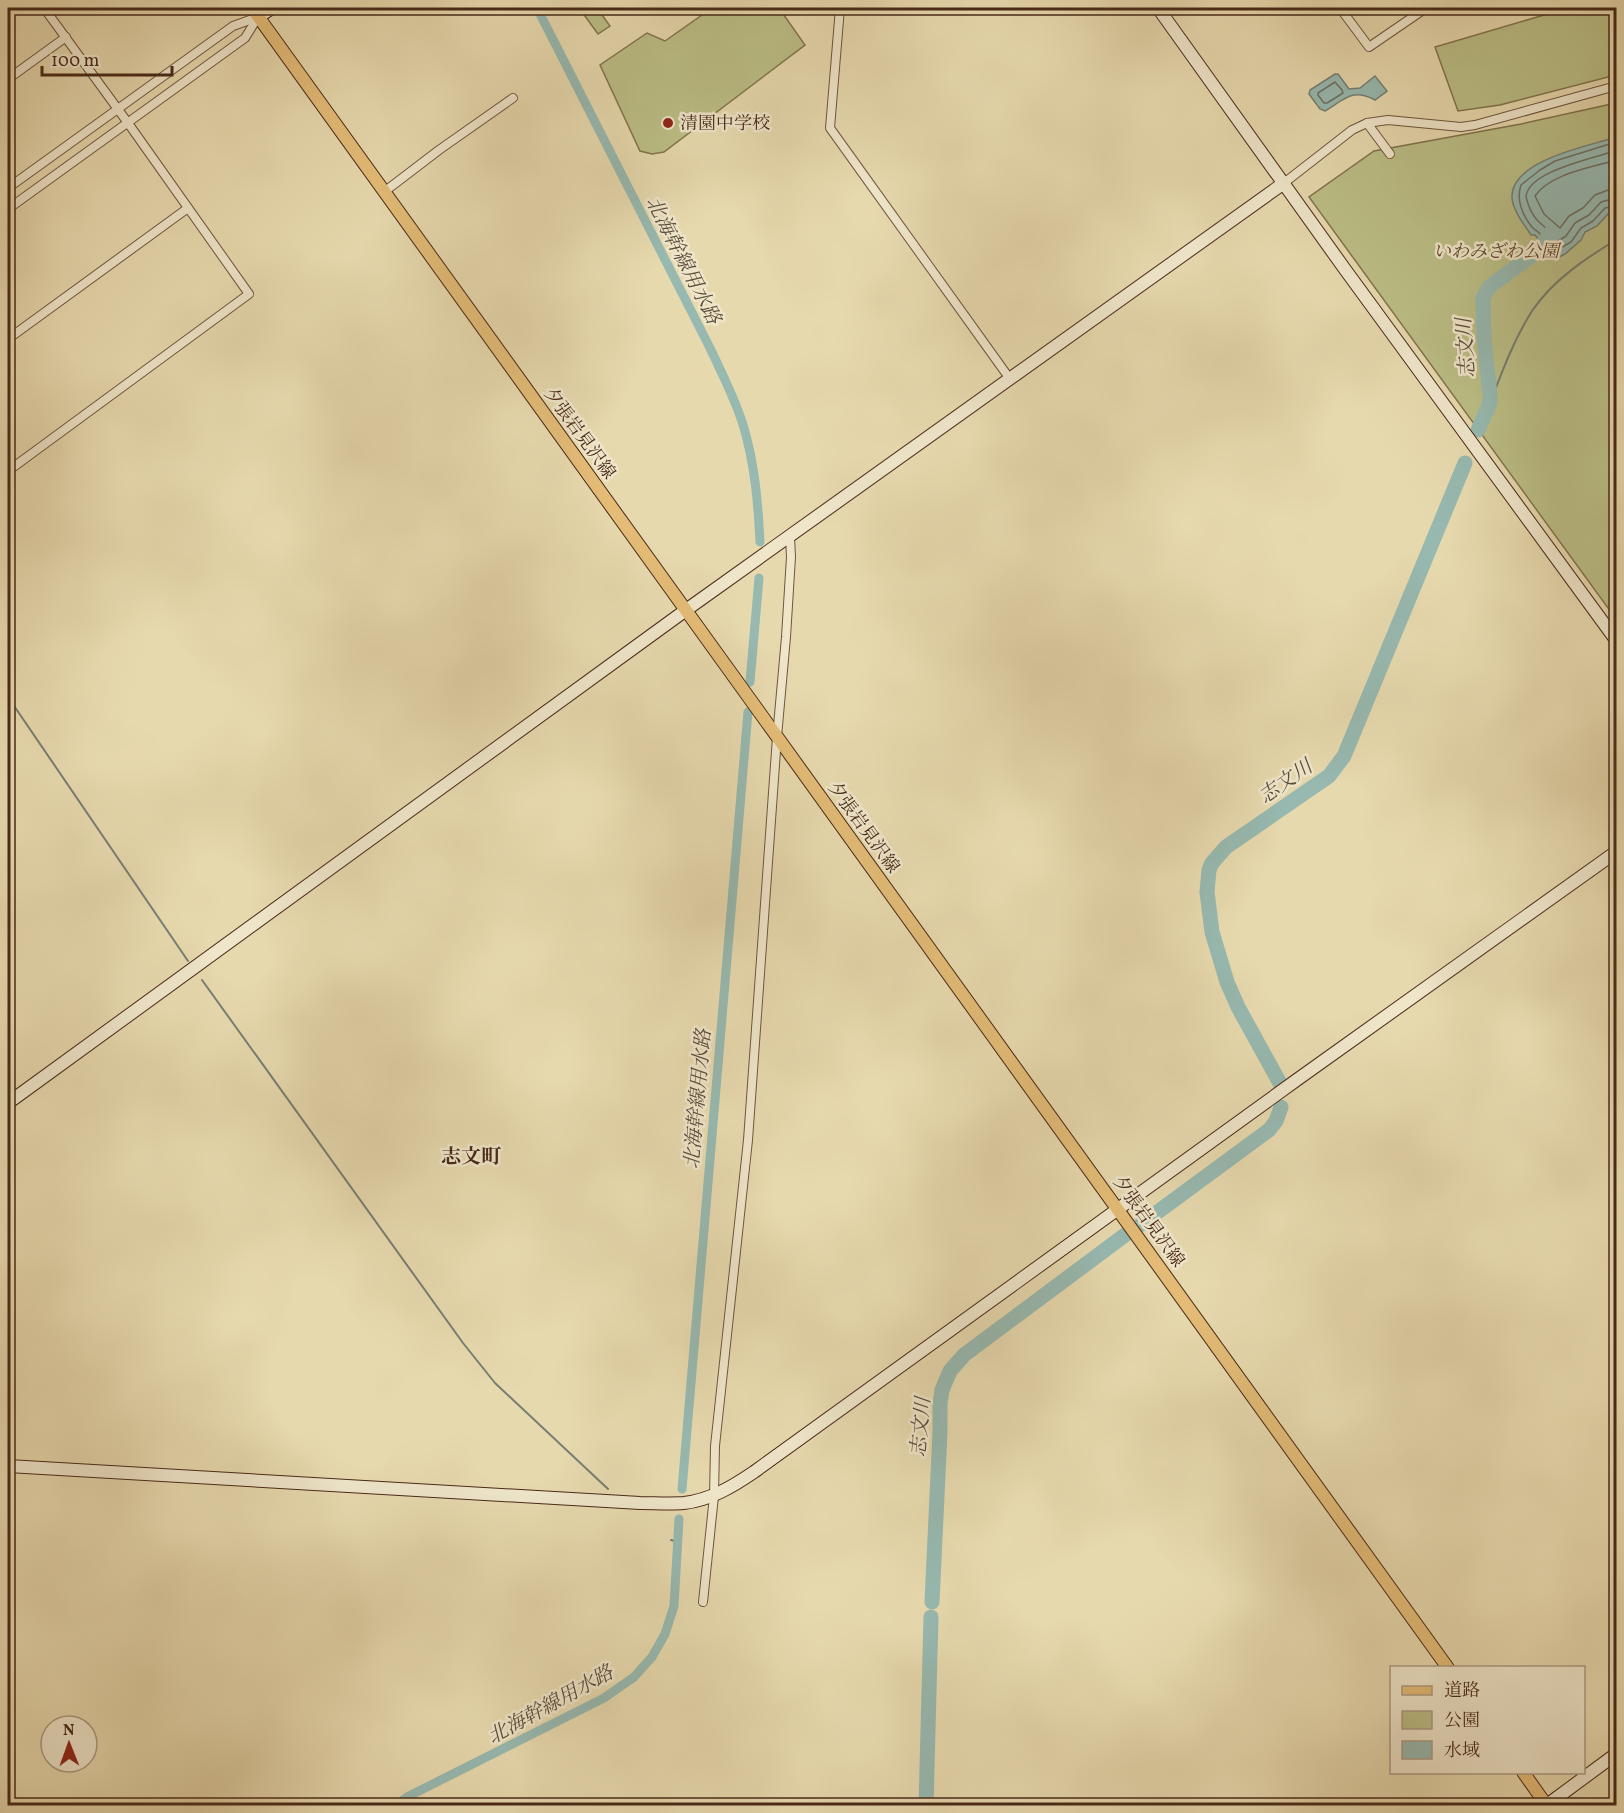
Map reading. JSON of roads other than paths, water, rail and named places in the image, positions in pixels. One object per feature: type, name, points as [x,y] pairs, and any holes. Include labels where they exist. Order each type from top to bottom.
[{"type":"main road","name":"夕張岩見沢線","points":[[255,12],[1447,1666]]},
{"type":"main road","points":[[1524,1774],[1547,1805]]},
{"type":"street","points":[[8,471],[249,294],[44,8]]},
{"type":"street","points":[[8,188],[233,26],[255,12],[272,8]]},
{"type":"street","points":[[840,8],[830,128],[1010,379]]},
{"type":"street","points":[[1158,8],[1617,640]]},
{"type":"street","points":[[1340,8],[1370,47],[1426,8]]},
{"type":"street","points":[[8,209],[245,38],[255,12]]},
{"type":"street","points":[[8,79],[66,37]]},
{"type":"street","points":[[8,1103],[686,610],[1284,183],[1352,130],[1367,123],[1388,120],[1450,126],[1476,125],[1617,86]]},
{"type":"street","points":[[384,192],[513,98]]},
{"type":"street","points":[[1367,123],[1390,154]]},
{"type":"street","points":[[8,339],[188,208]]},
{"type":"street","points":[[703,1602],[714,1496],[715,1446],[748,1140],[787,626],[790,537]]},
{"type":"street","points":[[8,1466],[640,1503],[683,1503],[714,1496],[754,1472],[1617,852]]},
{"type":"street","points":[[1547,1805],[1617,1754]]},
{"type":"water","points":[[1338,74],[1349,89],[1360,88],[1375,76],[1387,91],[1375,100],[1354,95],[1325,111],[1320,109],[1309,94],[1310,90]]},
{"type":"water","points":[[1616,135],[1616,211],[1609,213],[1597,226],[1585,232],[1581,240],[1565,254],[1557,258],[1547,258],[1546,253],[1541,254],[1537,243],[1539,240],[1535,235],[1531,235],[1514,208],[1512,198],[1515,185],[1523,175],[1550,158],[1610,139]]},
{"type":"waterway","name":"北海幹線用水路","points":[[537,8],[733,397],[751,456],[760,542]]},
{"type":"waterway","name":"志文川","points":[[1478,430],[1490,403],[1483,298],[1489,287],[1539,250],[1550,233]]},
{"type":"waterway","points":[[1490,403],[1520,333],[1540,300],[1571,271],[1616,240]]},
{"type":"waterway","name":"志文川","points":[[1281,1085],[1238,1007],[1227,982],[1212,932],[1207,892],[1209,870],[1226,847],[1329,776],[1344,756],[1465,463]]},
{"type":"waterway","name":"北海幹線用水路","points":[[750,682],[759,578]]},
{"type":"waterway","points":[[8,697],[188,961]]},
{"type":"waterway","name":"北海幹線用水路","points":[[682,1489],[748,712]]},
{"type":"waterway","points":[[202,980],[463,1343],[495,1383],[608,1489]]},
{"type":"waterway","name":"志文川","points":[[1140,1225],[1269,1130],[1276,1121],[1281,1107]]},
{"type":"waterway","name":"志文川","points":[[932,1602],[940,1404],[942,1390],[950,1371],[964,1355],[1125,1235]]},
{"type":"waterway","name":"北海幹線用水路","points":[[395,1806],[407,1797],[604,1698],[634,1677],[652,1657],[665,1634],[674,1606],[679,1519]]},
{"type":"waterway","name":"北海幹線用水路","points":[[671,1540],[678,1542]]},
{"type":"waterway","name":"志文川","points":[[926,1806],[931,1617]]},
{"type":"place","name":"清園中学校","points":[[668,123]]},
{"type":"district","name":"志文町","points":[[471,1156]]},
{"type":"park label","name":"いわみざわ公園","points":[[1496,251]]}]
